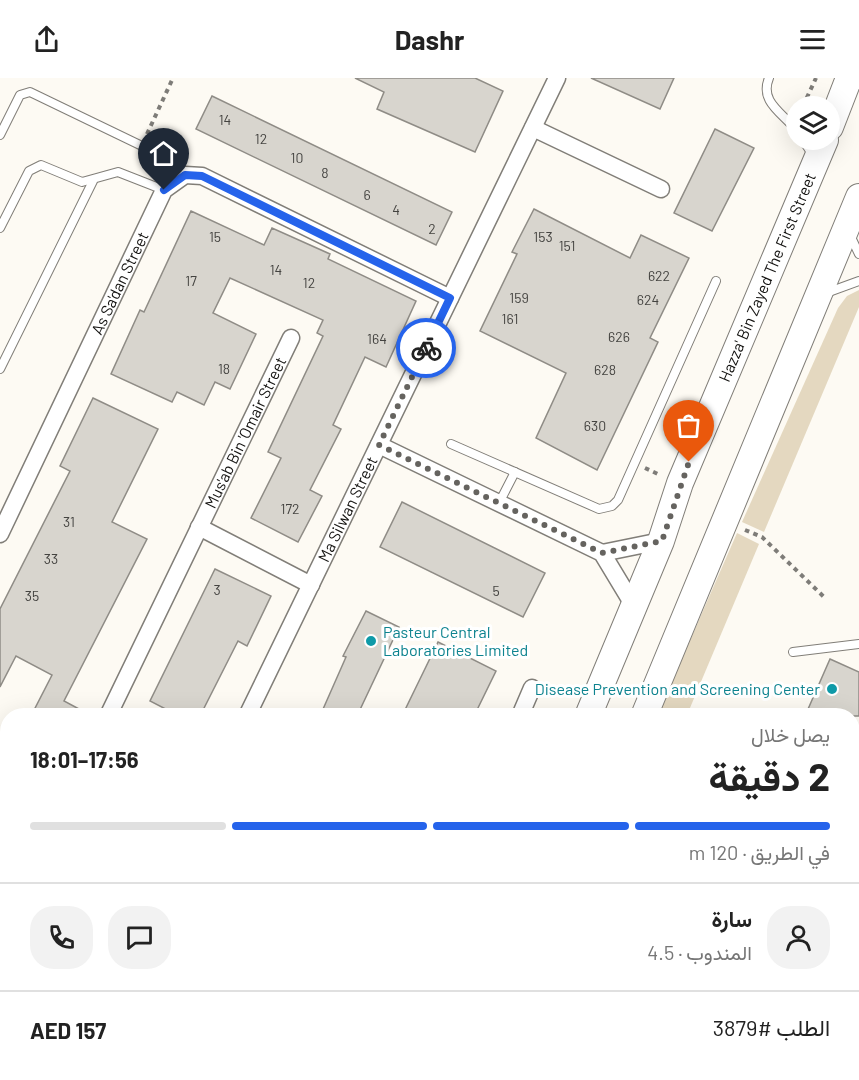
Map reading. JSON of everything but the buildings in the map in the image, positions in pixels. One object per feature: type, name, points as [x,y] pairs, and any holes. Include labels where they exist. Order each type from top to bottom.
[{"type":"main road","points":[[840,101],[849,78]]},
{"type":"main road","name":"Hazza' Bin Zayed The First Street","points":[[591,708],[662,541],[680,483],[814,150]]},
{"type":"main road","points":[[647,708],[722,521],[859,197]]},
{"type":"street","name":"Ma Silwan Street","points":[[251,708],[557,78]]},
{"type":"street","points":[[533,128],[661,189]]},
{"type":"street","points":[[170,186],[185,175],[202,176],[450,298]]},
{"type":"street","name":"As Sa'dan Street","points":[[0,534],[170,186]]},
{"type":"street","name":"Mus'ab Bin 'Omair Street","points":[[112,708],[291,338]]},
{"type":"street","points":[[379,445],[602,553],[633,606]]},
{"type":"street","name":"Mus'ab Bin 'Omair Street","points":[[199,527],[311,585]]},
{"type":"street","points":[[602,553],[662,541]]},
{"type":"street","points":[[523,708],[532,688]]},
{"type":"lane","points":[[769,78],[765,88],[768,99],[786,119]]},
{"type":"lane","points":[[0,135],[20,95],[30,92],[142,146],[161,160],[170,186]]},
{"type":"lane","points":[[0,228],[29,171],[41,165],[82,182],[93,181],[118,172],[170,186]]},
{"type":"lane","points":[[0,369],[93,181]]},
{"type":"lane","points":[[847,227],[859,254]]},
{"type":"lane","points":[[817,297],[859,280]]},
{"type":"lane","points":[[451,444],[599,509],[612,506],[618,500],[716,281]]},
{"type":"lane","points":[[499,503],[515,472]]},
{"type":"lane","points":[[793,652],[859,644]]},
{"type":"path","points":[[142,146],[173,78]]},
{"type":"path","points":[[808,96],[816,78]]},
{"type":"path","points":[[722,521],[762,537],[824,597]]},
{"type":"shaded area","points":[[859,290],[859,307],[764,532],[742,522],[838,308],[847,296]]},
{"type":"shaded area","points":[[737,533],[759,544],[690,708],[660,708]]},
{"type":"way so far","points":[[426,348],[379,445],[602,553],[662,541],[689,462]]},
{"type":"place","name":"Pasteur Central Laboratories Limited","points":[[371,641]]},
{"type":"place","name":"Disease Prevention and Screening Center","points":[[832,689]]},
{"type":"route","points":[[164,190],[185,175],[202,176],[450,298],[426,348]]}]
